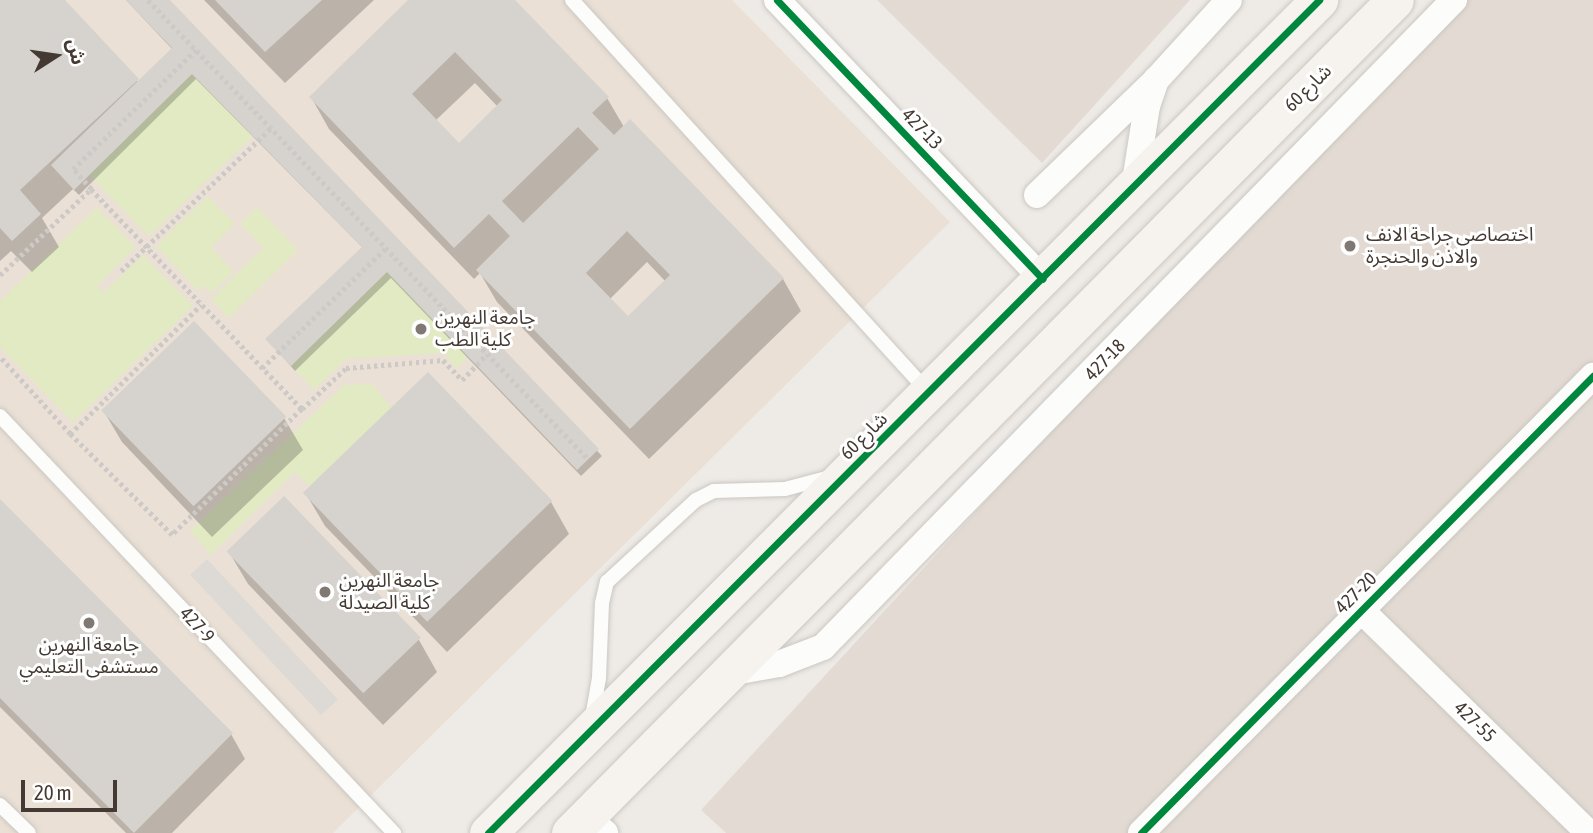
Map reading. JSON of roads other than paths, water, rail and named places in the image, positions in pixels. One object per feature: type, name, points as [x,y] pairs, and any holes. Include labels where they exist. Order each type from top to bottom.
[{"type":"street","name":"427-13","points":[[778,0],[1043,279]]},
{"type":"street","points":[[1037,195],[1156,80],[1229,0]]},
{"type":"street","name":"شارع 60","points":[[488,833],[930,394],[1319,0]]},
{"type":"street","name":"شارع 60","points":[[587,828],[728,673],[1395,0]]},
{"type":"street","name":"427-18","points":[[728,673],[779,663],[823,647],[1454,0]]},
{"type":"street","points":[[1134,189],[1147,106],[1156,80]]},
{"type":"street","name":"427-20","points":[[1141,833],[1361,610],[1590,386]]},
{"type":"street","name":"427-55","points":[[1361,610],[1589,833]]},
{"type":"lane","points":[[572,0],[930,394]]},
{"type":"lane","name":"427-9","points":[[0,416],[394,833]]},
{"type":"lane","points":[[589,733],[598,678],[602,603],[607,582],[696,499],[714,491],[785,489],[852,471]]},
{"type":"lane","points":[[0,805],[29,833]]},
{"type":"place","name":"اختصاصي جراحة الانف والاذن والحنجرة","points":[[1350,246]]},
{"type":"place","name":"جامعة النهرين كلية الطب","points":[[421,329]]},
{"type":"place","name":"جامعة النهرين كلية الصيدلة","points":[[325,592]]},
{"type":"place","name":"جامعة النهرين مستشفى التعليمي","points":[[89,623]]}]
